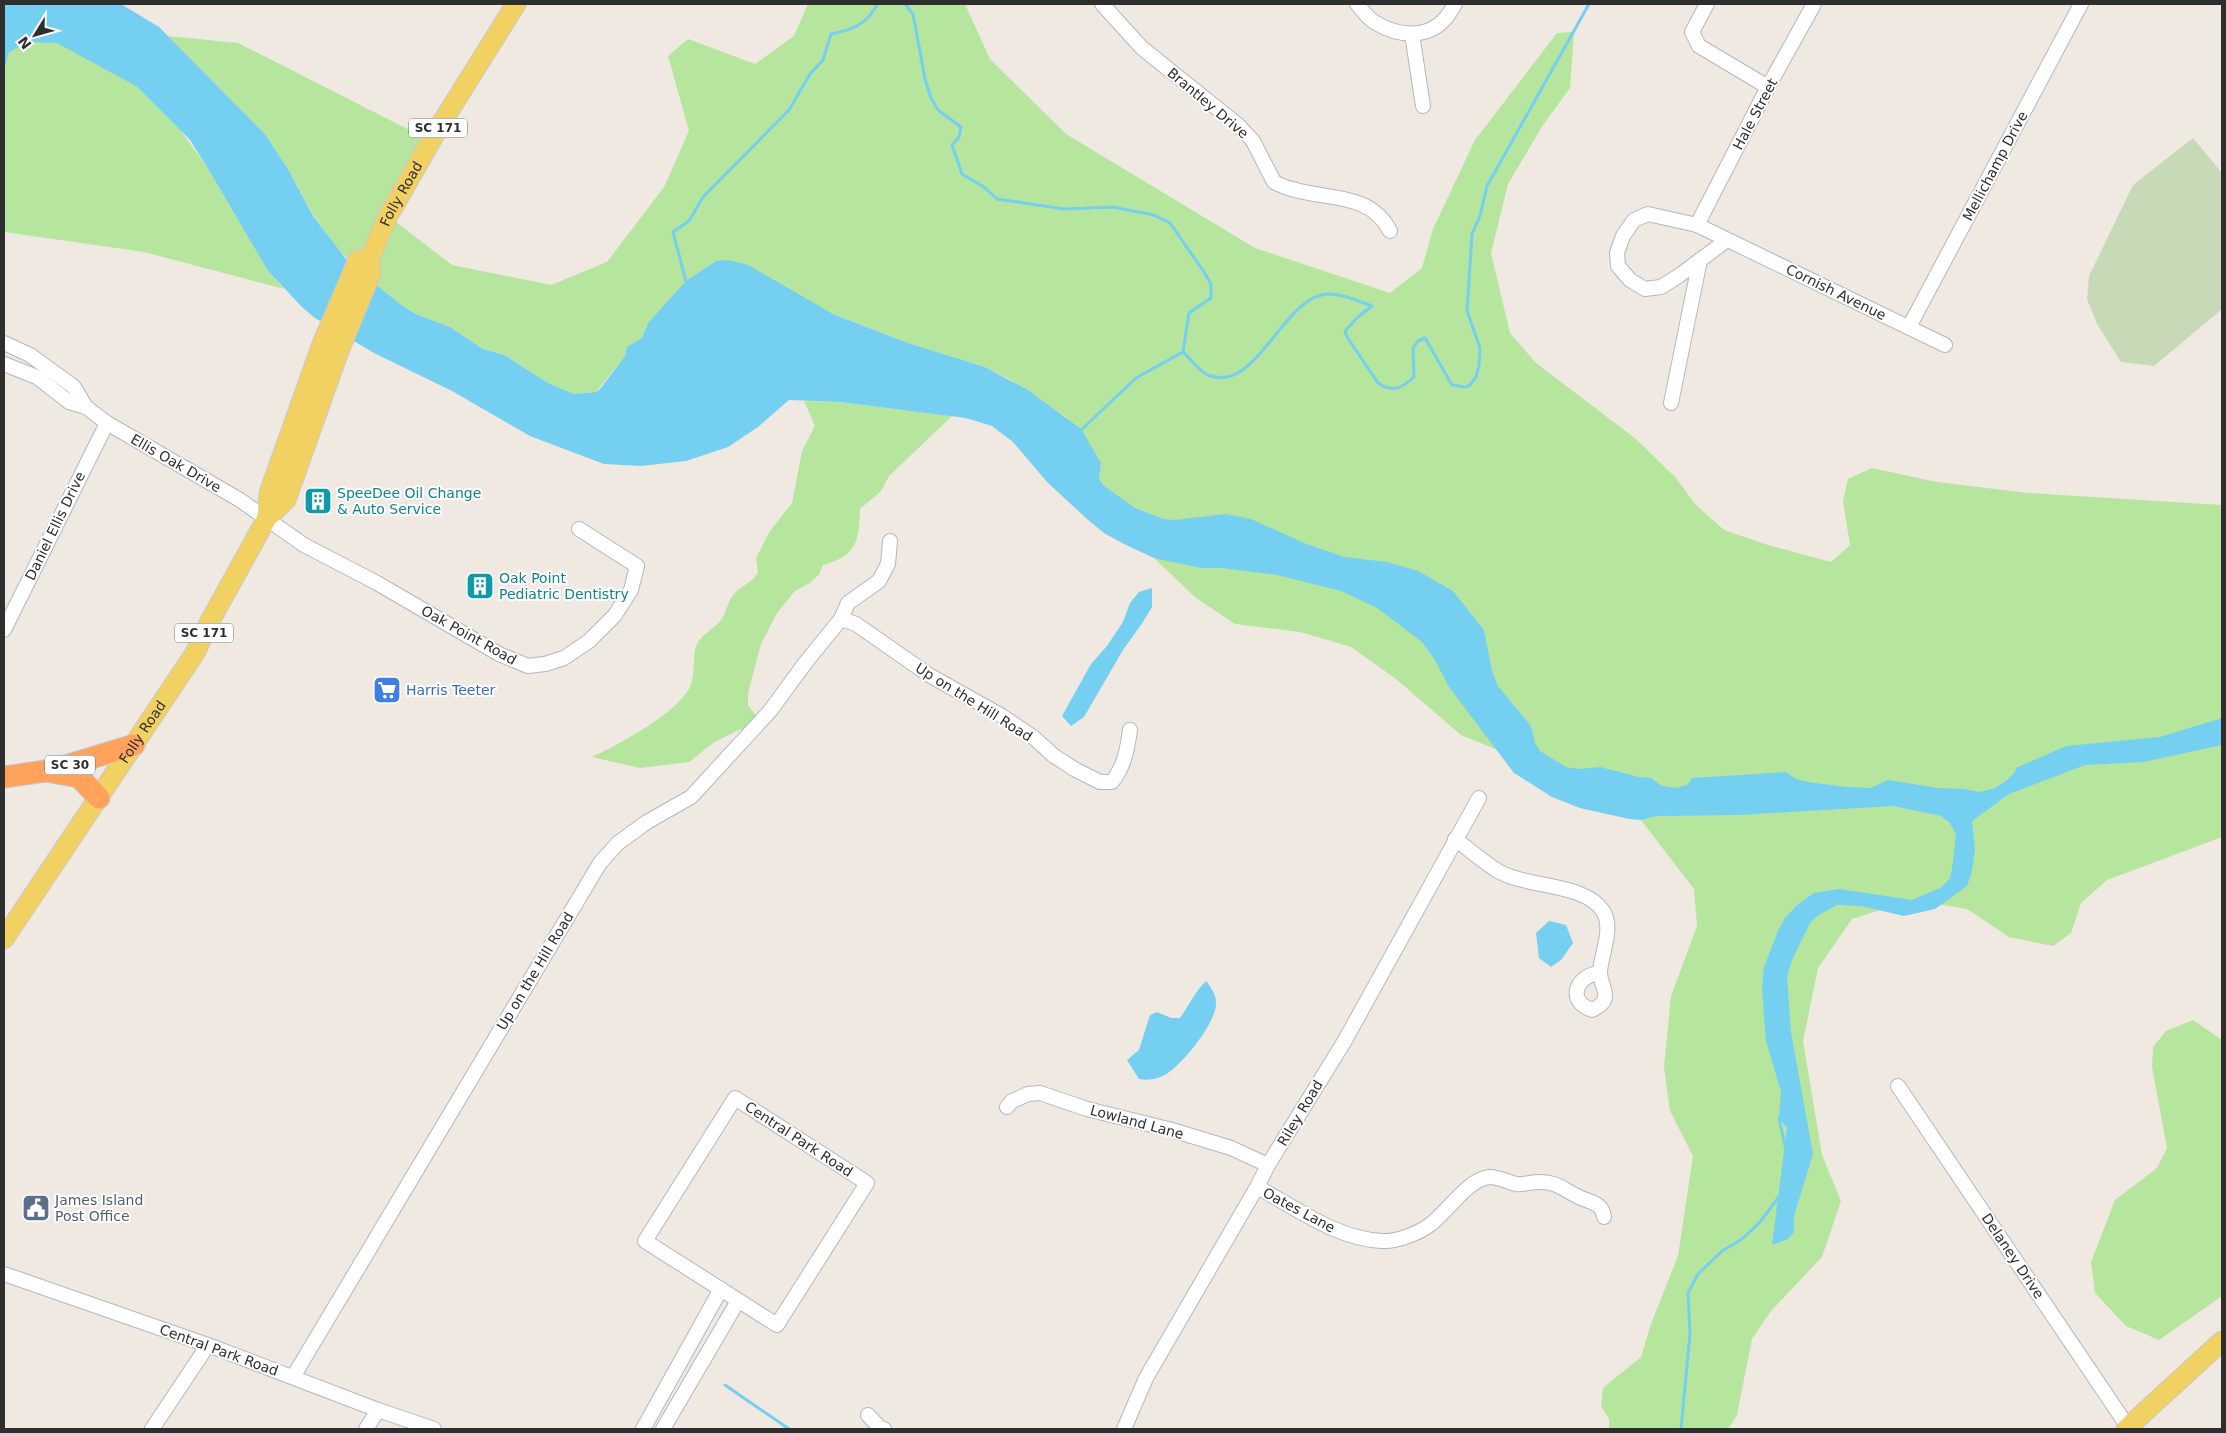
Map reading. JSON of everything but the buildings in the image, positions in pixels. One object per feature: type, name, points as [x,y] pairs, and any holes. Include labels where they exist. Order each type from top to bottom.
[{"type":"highway","name":"SC 30","points":[[4,777],[80,762],[134,744]]},
{"type":"highway","points":[[45,770],[79,777],[99,798]]},
{"type":"main road","name":"Folly Road","points":[[4,940],[195,653],[218,605],[267,518],[286,500],[339,351],[371,274],[370,258],[388,216],[420,160],[516,4]]},
{"type":"main road","name":"Folly Road","points":[[267,518],[269,493],[322,344],[358,260],[370,258]]},
{"type":"main road","points":[[2127,1428],[2222,1341]]},
{"type":"street","name":"Brantley Drive","points":[[1102,4],[1142,48],[1238,125],[1253,141],[1274,182],[1293,190],[1346,198],[1370,207],[1386,223],[1390,231]]},
{"type":"street","points":[[1357,4],[1375,23],[1389,29],[1412,34],[1424,33],[1435,27],[1445,20],[1455,4]]},
{"type":"street","points":[[1707,4],[1692,32],[1699,46],[1768,87]]},
{"type":"street","name":"Hale Street","points":[[1696,225],[1814,4]]},
{"type":"street","name":"Mellichamp Drive","points":[[1910,327],[2081,4]]},
{"type":"street","points":[[1412,34],[1423,106]]},
{"type":"street","name":"Cornish Avenue","points":[[1727,240],[1660,287],[1645,289],[1630,280],[1618,266],[1617,253],[1622,236],[1634,220],[1648,214],[1696,225],[1945,345]]},
{"type":"street","points":[[1671,403],[1700,260]]},
{"type":"street","name":"Ellis Oak Drive","points":[[4,344],[30,355],[74,387],[86,407],[107,423],[240,500],[267,518]]},
{"type":"street","name":"Ellis Oak Drive","points":[[4,364],[38,376],[68,402],[86,407]]},
{"type":"street","name":"Daniel Ellis Drive","points":[[4,630],[107,423]]},
{"type":"street","name":"Oak Point Road","points":[[267,518],[304,545],[377,583],[499,654],[528,666],[544,664],[564,658],[589,641],[615,615],[631,590],[637,566],[579,529]]},
{"type":"street","name":"Up on the Hill Road","points":[[293,1377],[600,863],[618,843],[648,822],[691,797],[773,708],[806,662],[841,619],[848,603],[879,581],[888,564],[890,541]]},
{"type":"street","name":"Up on the Hill Road","points":[[841,619],[856,624],[929,675],[1002,716],[1033,737],[1054,756],[1100,782],[1112,782],[1121,770],[1126,756],[1130,730]]},
{"type":"street","name":"Riley Road","points":[[1124,1429],[1146,1378],[1268,1165],[1344,1042],[1479,798]]},
{"type":"street","points":[[1455,839],[1498,871],[1524,882],[1576,892],[1594,901],[1604,912],[1607,924],[1606,944],[1600,973]]},
{"type":"street","name":"Delaney Drive","points":[[1898,1086],[2127,1428]]},
{"type":"street","name":"Lowland Lane","points":[[1007,1107],[1012,1101],[1028,1094],[1040,1093],[1087,1109],[1172,1130],[1231,1148],[1268,1165]]},
{"type":"street","name":"Central Park Road","points":[[735,1098],[868,1183],[777,1325],[738,1301],[645,1241],[735,1098]]},
{"type":"street","name":"Oates Lane","points":[[1257,1187],[1330,1228],[1354,1236],[1383,1241],[1406,1236],[1431,1225],[1471,1185],[1490,1177],[1517,1184],[1540,1182],[1559,1184],[1578,1197],[1596,1202],[1603,1210],[1604,1218]]},
{"type":"street","name":"Central Park Road","points":[[4,1274],[208,1345],[378,1410],[434,1429]]},
{"type":"street","points":[[643,1429],[720,1289]]},
{"type":"street","points":[[663,1429],[738,1301]]},
{"type":"street","points":[[152,1429],[208,1345]]},
{"type":"street","points":[[366,1429],[378,1410]]},
{"type":"street","points":[[868,1415],[880,1428],[884,1429]]},
{"type":"green space","points":[[808,4],[965,4],[990,59],[1066,134],[1255,248],[1390,293],[1422,268],[1433,229],[1475,140],[1557,33],[1574,32],[1570,88],[1543,125],[1508,184],[1491,253],[1510,333],[1536,363],[1636,439],[1676,478],[1696,505],[1724,530],[1771,546],[1831,562],[1850,545],[1843,501],[1848,479],[1872,468],[1937,482],[2028,493],[2222,505],[2222,837],[2107,880],[2081,903],[2071,933],[2053,946],[2009,937],[1967,909],[1912,900],[1852,919],[1818,968],[1803,1041],[1822,1155],[1841,1201],[1822,1257],[1771,1311],[1752,1339],[1737,1415],[1728,1429],[1609,1429],[1609,1419],[1601,1406],[1603,1388],[1641,1357],[1651,1324],[1678,1256],[1693,1156],[1670,1111],[1664,1067],[1671,996],[1697,926],[1694,889],[1641,820],[1599,792],[1461,735],[1396,679],[1351,647],[1300,632],[1235,624],[1196,598],[1154,558],[1099,479],[1101,463],[1067,418],[1009,379],[985,367],[908,343],[831,313],[716,261],[702,271],[648,323],[642,338],[627,347],[625,356],[596,392],[574,394],[548,383],[504,355],[483,349],[450,327],[416,314],[404,307],[360,272],[336,247],[313,215],[288,169],[265,134],[168,36],[238,43],[431,141],[388,216],[452,265],[551,285],[607,262],[664,187],[689,131],[668,56],[688,39],[755,64],[794,36]]},
{"type":"green space","points":[[30,42],[57,43],[73,50],[136,86],[181,131],[207,167],[268,271],[284,289],[144,252],[4,232],[4,70],[9,51]]},
{"type":"green space","points":[[2193,138],[2222,173],[2222,309],[2154,366],[2121,362],[2097,324],[2087,299],[2089,276],[2133,185]]},
{"type":"green space","points":[[804,401],[840,402],[952,416],[889,476],[881,491],[860,509],[857,538],[849,552],[843,557],[823,565],[819,574],[810,583],[795,591],[777,613],[761,644],[748,693],[748,705],[757,717],[759,734],[749,735],[740,729],[713,743],[689,762],[640,768],[592,757],[630,737],[658,719],[671,709],[689,689],[697,644],[721,620],[730,599],[735,593],[758,573],[756,558],[770,531],[792,503],[802,451],[815,426]]},
{"type":"green space","points":[[2193,1020],[2222,1040],[2222,1296],[2159,1340],[2126,1326],[2095,1293],[2091,1262],[2115,1200],[2157,1168],[2167,1148],[2152,1067],[2153,1047],[2166,1031]]},
{"type":"water","points":[[4,4],[121,4],[159,27],[265,134],[288,169],[313,216],[346,259],[360,272],[404,307],[416,314],[450,327],[483,349],[504,355],[548,383],[574,394],[596,392],[600,389],[625,356],[627,347],[642,338],[648,323],[686,281],[716,261],[728,260],[748,265],[833,314],[908,343],[985,367],[1028,390],[1081,429],[1101,463],[1099,479],[1104,486],[1135,508],[1163,519],[1174,520],[1226,514],[1251,519],[1304,543],[1344,557],[1387,562],[1418,571],[1453,591],[1484,630],[1492,671],[1498,686],[1531,726],[1535,743],[1540,751],[1566,767],[1580,769],[1600,767],[1639,777],[1651,778],[1662,786],[1676,788],[1687,785],[1692,778],[1786,772],[1796,779],[1808,782],[1846,787],[1871,788],[1888,780],[1979,792],[1995,788],[2006,781],[2015,772],[2016,768],[2066,746],[2160,737],[2222,718],[2222,745],[2143,762],[2085,765],[2009,794],[1972,821],[1975,849],[1972,871],[1967,886],[1935,909],[1904,916],[1861,906],[1837,905],[1817,916],[1810,923],[1792,960],[1787,977],[1791,1032],[1813,1154],[1794,1216],[1794,1232],[1788,1239],[1772,1245],[1787,1128],[1779,1118],[1781,1092],[1766,1041],[1762,988],[1764,967],[1778,931],[1785,918],[1798,904],[1814,893],[1839,889],[1912,900],[1942,887],[1950,878],[1956,835],[1950,823],[1941,816],[1893,806],[1739,815],[1657,816],[1641,820],[1580,808],[1552,797],[1514,773],[1449,687],[1435,660],[1422,642],[1377,608],[1341,591],[1277,575],[1222,568],[1201,568],[1154,558],[1104,533],[1047,482],[1013,442],[992,426],[966,418],[840,402],[789,400],[758,427],[728,447],[686,461],[641,466],[604,464],[530,436],[452,391],[374,353],[315,318],[302,307],[268,271],[190,140],[136,86],[57,43],[30,42],[9,52],[4,70]]},
{"type":"water","points":[[1152,588],[1152,607],[1123,650],[1084,717],[1071,726],[1062,716],[1091,664],[1107,646],[1123,622],[1130,603],[1139,592]]},
{"type":"water","points":[[1549,921],[1566,925],[1573,943],[1561,960],[1551,967],[1539,958],[1536,933]]},
{"type":"water","points":[[1206,981],[1215,995],[1216,1005],[1210,1023],[1204,1032],[1190,1052],[1175,1068],[1161,1077],[1146,1080],[1139,1079],[1127,1060],[1139,1050],[1150,1015],[1157,1012],[1171,1018],[1180,1018],[1195,994]]},
{"type":"waterway","points":[[687,285],[673,232],[689,221],[703,197],[789,110],[810,74],[823,60],[831,34],[859,25],[869,17],[877,4]]},
{"type":"waterway","points":[[905,4],[913,14],[925,79],[931,98],[938,110],[961,127],[959,137],[952,145],[962,174],[984,187],[997,199],[1064,209],[1112,207],[1154,215],[1170,223],[1211,284],[1211,298],[1189,313],[1183,352]]},
{"type":"waterway","points":[[1183,352],[1198,368],[1208,375],[1225,377],[1241,371],[1256,358],[1297,310],[1312,299],[1334,294],[1372,306],[1345,331],[1347,337],[1378,383],[1388,388],[1397,388],[1414,377],[1413,348],[1418,341],[1425,338],[1452,385],[1466,387],[1470,385],[1476,377],[1480,348],[1467,311],[1472,234],[1480,216],[1487,186],[1589,4]]},
{"type":"waterway","points":[[1079,432],[1136,378],[1183,352]]},
{"type":"waterway","points":[[1779,1118],[1786,1150]]},
{"type":"waterway","points":[[1681,1429],[1690,1334],[1688,1293],[1698,1274],[1722,1251],[1742,1239],[1760,1222],[1781,1194]]},
{"type":"waterway","points":[[725,1385],[789,1429]]},
{"type":"place","name":"SpeeDee Oil Change & Auto Service","points":[[318,501]]},
{"type":"place","name":"Oak Point Pediatric Dentistry","points":[[480,586]]},
{"type":"place","name":"Harris Teeter","points":[[387,690]]},
{"type":"place","name":"James Island Post Office","points":[[36,1208]]}]
